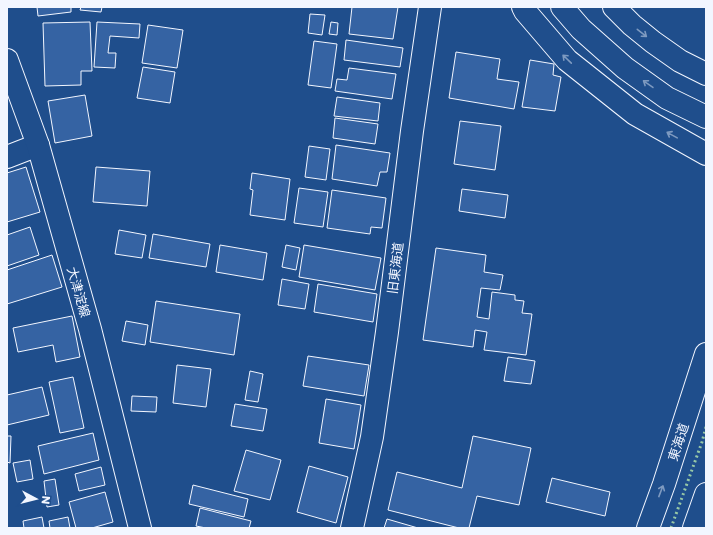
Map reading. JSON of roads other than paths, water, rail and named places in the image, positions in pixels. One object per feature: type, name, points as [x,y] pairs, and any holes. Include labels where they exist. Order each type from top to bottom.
[{"type":"main road","name":"旧東海道","points":[[352,528],[372,437],[388,324],[412,131],[430,7]]},
{"type":"main road","points":[[523,7],[567,60],[635,114],[706,154]]},
{"type":"main road","points":[[562,7],[581,30],[624,68],[667,98],[706,117]]},
{"type":"main road","points":[[614,7],[632,25],[653,42],[680,61],[706,74]]},
{"type":"main road","name":"大津淀線","points":[[7,60],[38,145],[90,329],[140,528]]},
{"type":"main road","points":[[7,157],[38,145]]},
{"type":"main road","name":"東海道","points":[[648,528],[664,484],[706,354]]},
{"type":"main road","points":[[694,528],[706,494]]}]
